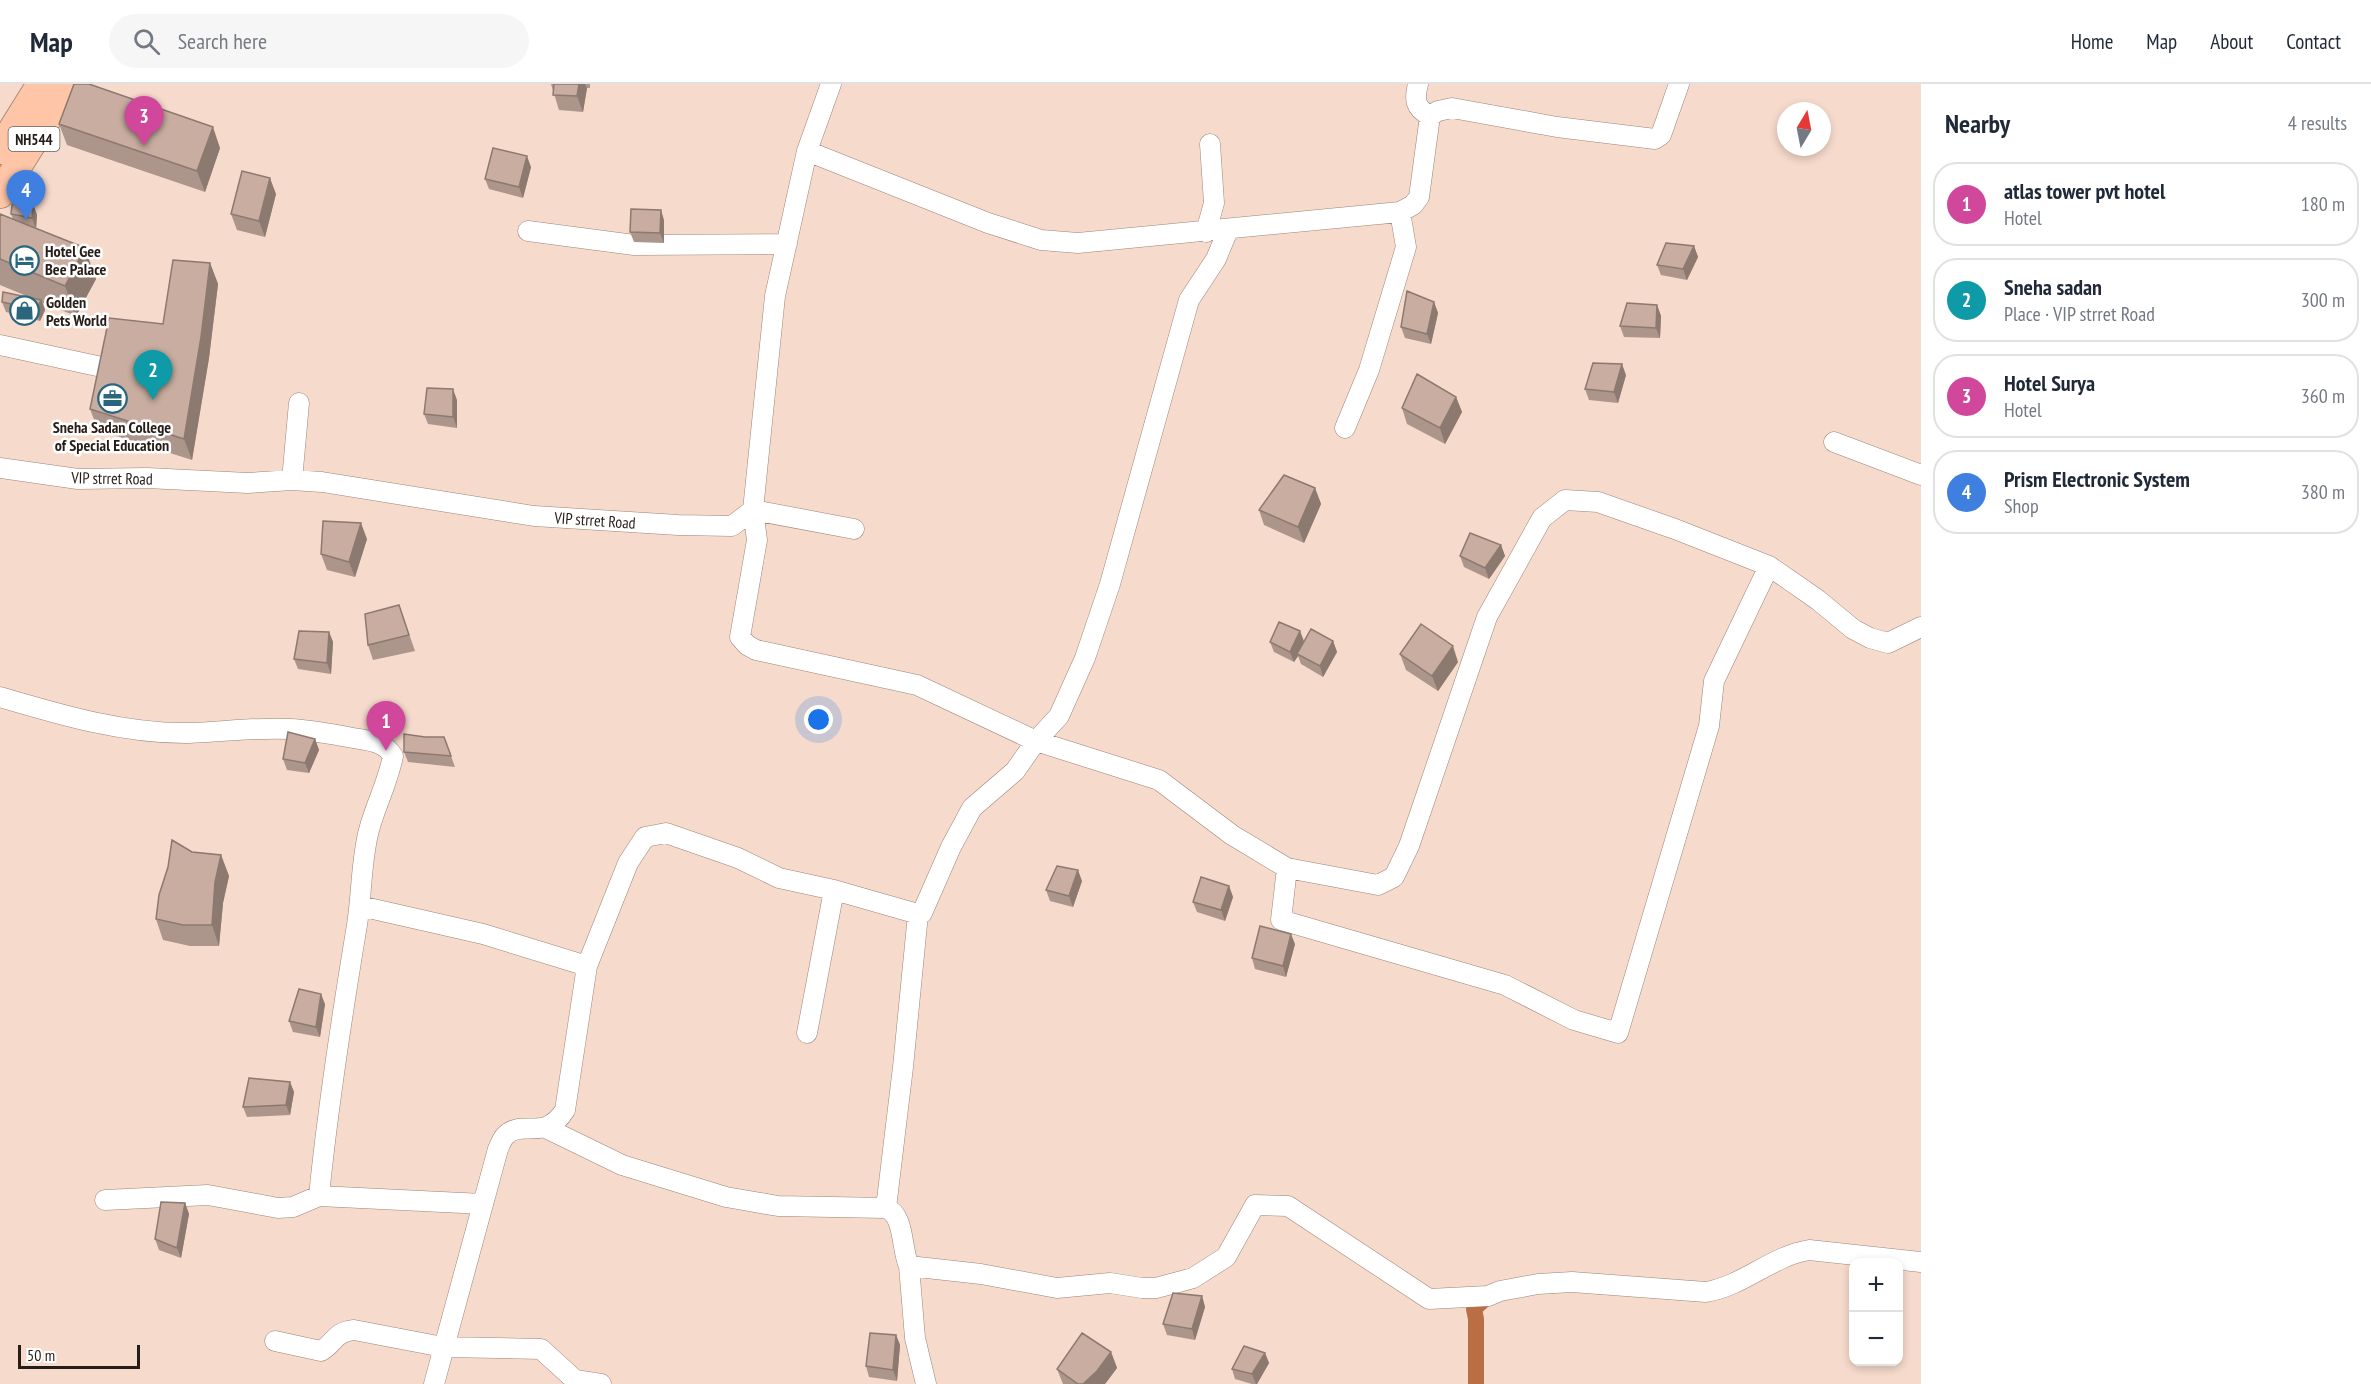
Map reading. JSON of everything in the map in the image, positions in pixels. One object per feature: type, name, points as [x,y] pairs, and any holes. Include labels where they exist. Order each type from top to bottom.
[{"type":"highway","name":"NH544","points":[[0,150],[41,84]]},
{"type":"highway","name":"NH544","points":[[0,194],[69,84]]},
{"type":"street","points":[[831,84],[807,151],[775,296],[753,510],[757,540],[740,637],[747,645],[775,655],[917,685],[1036,741],[1159,780],[1232,835],[1287,868],[1378,885],[1394,877],[1409,846],[1486,617],[1542,518],[1565,500],[1598,502],[1769,566],[1818,600],[1853,629],[1870,638],[1888,643],[1921,627]]},
{"type":"street","points":[[1418,84],[1415,100],[1420,110],[1430,116]]},
{"type":"street","points":[[1430,116],[1438,111],[1452,108],[1557,128],[1655,139],[1661,135],[1679,84]]},
{"type":"street","points":[[807,151],[988,223],[1041,240],[1078,243],[1400,212],[1413,205],[1419,197],[1430,116]]},
{"type":"street","points":[[1206,232],[1214,203],[1210,144]]},
{"type":"street","points":[[1345,428],[1370,370],[1406,248],[1400,212]]},
{"type":"street","points":[[434,1384],[493,1164],[505,1136],[515,1130],[546,1128],[558,1122],[565,1110],[587,966],[628,863],[645,837],[666,833],[738,858],[779,878],[834,890],[918,914],[922,913],[951,847],[972,808],[1015,771],[1036,741],[1059,716],[1086,658],[1110,584],[1189,300],[1216,259],[1228,230]]},
{"type":"street","points":[[528,231],[634,244],[787,244]]},
{"type":"street","points":[[0,345],[111,369]]},
{"type":"street","points":[[292,480],[299,403]]},
{"type":"street","points":[[1834,442],[1921,475]]},
{"type":"street","name":"VIP strret Road","points":[[0,468],[78,479],[147,478],[248,483],[292,480],[369,489],[534,516],[601,520],[732,526],[753,510]]},
{"type":"street","points":[[753,510],[854,529]]},
{"type":"street","points":[[1287,868],[1281,920],[1505,986],[1574,1020],[1618,1034],[1709,726],[1714,681],[1769,566]]},
{"type":"street","points":[[0,697],[109,725],[147,731],[187,733],[288,729],[379,743],[388,748],[393,756],[389,776],[369,829],[360,906],[328,1103],[320,1196]]},
{"type":"street","points":[[807,1033],[834,890]]},
{"type":"street","points":[[360,906],[483,934],[587,966]]},
{"type":"street","points":[[886,1208],[918,914]]},
{"type":"street","points":[[546,1128],[622,1164],[726,1197],[778,1206],[886,1208],[894,1211],[898,1218],[904,1255],[909,1266],[915,1338],[926,1384]]},
{"type":"street","points":[[105,1200],[208,1195],[278,1208],[293,1208],[320,1196],[483,1204]]},
{"type":"street","points":[[909,1266],[981,1274],[1057,1288],[1110,1283],[1156,1288],[1192,1278],[1226,1257],[1255,1205],[1288,1206],[1429,1299],[1488,1296],[1500,1291],[1538,1284],[1572,1282],[1706,1292],[1720,1290],[1797,1252],[1809,1250],[1921,1262]]},
{"type":"street","points":[[276,1341],[321,1351],[337,1334],[354,1330],[443,1347],[541,1349],[575,1380],[601,1384]]},
{"type":"building","points":[[74,84],[89,84],[213,127],[197,171],[59,124]]},
{"type":"building","points":[[554,84],[579,84],[577,96],[553,95]]},
{"type":"building","points":[[493,148],[527,156],[519,187],[485,179]]},
{"type":"building","points":[[242,171],[270,178],[259,221],[231,214]]},
{"type":"building","points":[[20,198],[33,204],[32,218],[11,214],[12,205]]},
{"type":"building","points":[[631,209],[661,210],[660,233],[630,232]]},
{"type":"building","points":[[0,214],[85,248],[65,286],[0,259]]},
{"type":"building","points":[[1666,243],[1694,246],[1683,269],[1657,265]]},
{"type":"building","points":[[173,260],[210,263],[201,337],[184,439],[90,409],[109,318],[163,324]]},
{"type":"building","points":[[1407,291],[1434,302],[1427,334],[1401,327]]},
{"type":"building","points":[[3,292],[41,300],[36,310],[2,302]]},
{"type":"building","points":[[1627,303],[1657,305],[1656,328],[1620,326]]},
{"type":"building","points":[[1593,363],[1622,364],[1614,392],[1585,389]]},
{"type":"building","points":[[1417,374],[1456,397],[1440,428],[1402,408]]},
{"type":"building","points":[[427,388],[453,389],[453,417],[424,414]]},
{"type":"building","points":[[1284,475],[1315,488],[1298,527],[1259,510]]},
{"type":"building","points":[[323,521],[361,523],[349,562],[321,554]]},
{"type":"building","points":[[1470,533],[1501,545],[1485,568],[1460,556]]},
{"type":"building","points":[[399,605],[409,635],[368,645],[365,614]]},
{"type":"building","points":[[1279,622],[1300,631],[1290,652],[1270,642]]},
{"type":"building","points":[[1421,624],[1453,646],[1432,676],[1400,654]]},
{"type":"building","points":[[1311,629],[1333,641],[1320,666],[1297,654]]},
{"type":"building","points":[[299,631],[329,632],[327,663],[294,659]]},
{"type":"building","points":[[288,732],[315,739],[305,763],[283,759]]},
{"type":"building","points":[[404,734],[444,737],[451,756],[404,752]]},
{"type":"building","points":[[172,840],[192,852],[221,855],[215,882],[212,925],[183,925],[156,919],[159,895],[168,867]]},
{"type":"building","points":[[1057,866],[1078,870],[1069,896],[1046,890]]},
{"type":"building","points":[[1201,877],[1229,886],[1221,910],[1193,902]]},
{"type":"building","points":[[1260,926],[1291,934],[1283,966],[1252,958]]},
{"type":"building","points":[[299,989],[321,994],[316,1027],[289,1021]]},
{"type":"building","points":[[249,1078],[290,1082],[286,1105],[243,1107]]},
{"type":"building","points":[[161,1202],[185,1203],[177,1248],[155,1239]]},
{"type":"building","points":[[1173,1293],[1202,1296],[1192,1329],[1163,1324]]},
{"type":"building","points":[[870,1333],[896,1335],[893,1370],[866,1366]]},
{"type":"building","points":[[1082,1333],[1111,1352],[1097,1371],[1083,1384],[1078,1384],[1057,1369]]},
{"type":"building","points":[[1244,1346],[1265,1353],[1252,1374],[1232,1369]]},
{"type":"waterway","points":[[1476,1384],[1474,1309],[1488,1296]]},
{"type":"place","name":"Hotel Surya","points":[[144,146]]},
{"type":"place","name":"Prism Electronic System","points":[[26,220]]},
{"type":"place","name":"Hotel Gee Bee Palace","points":[[24,260]]},
{"type":"place","name":"Golden Pets World","points":[[25,311]]},
{"type":"place","name":"Sneha Sadan College of Special Education","points":[[112,399]]},
{"type":"place","name":"Sneha sadan","points":[[153,400]]},
{"type":"place","name":"atlas tower pvt hotel","points":[[386,751]]}]
